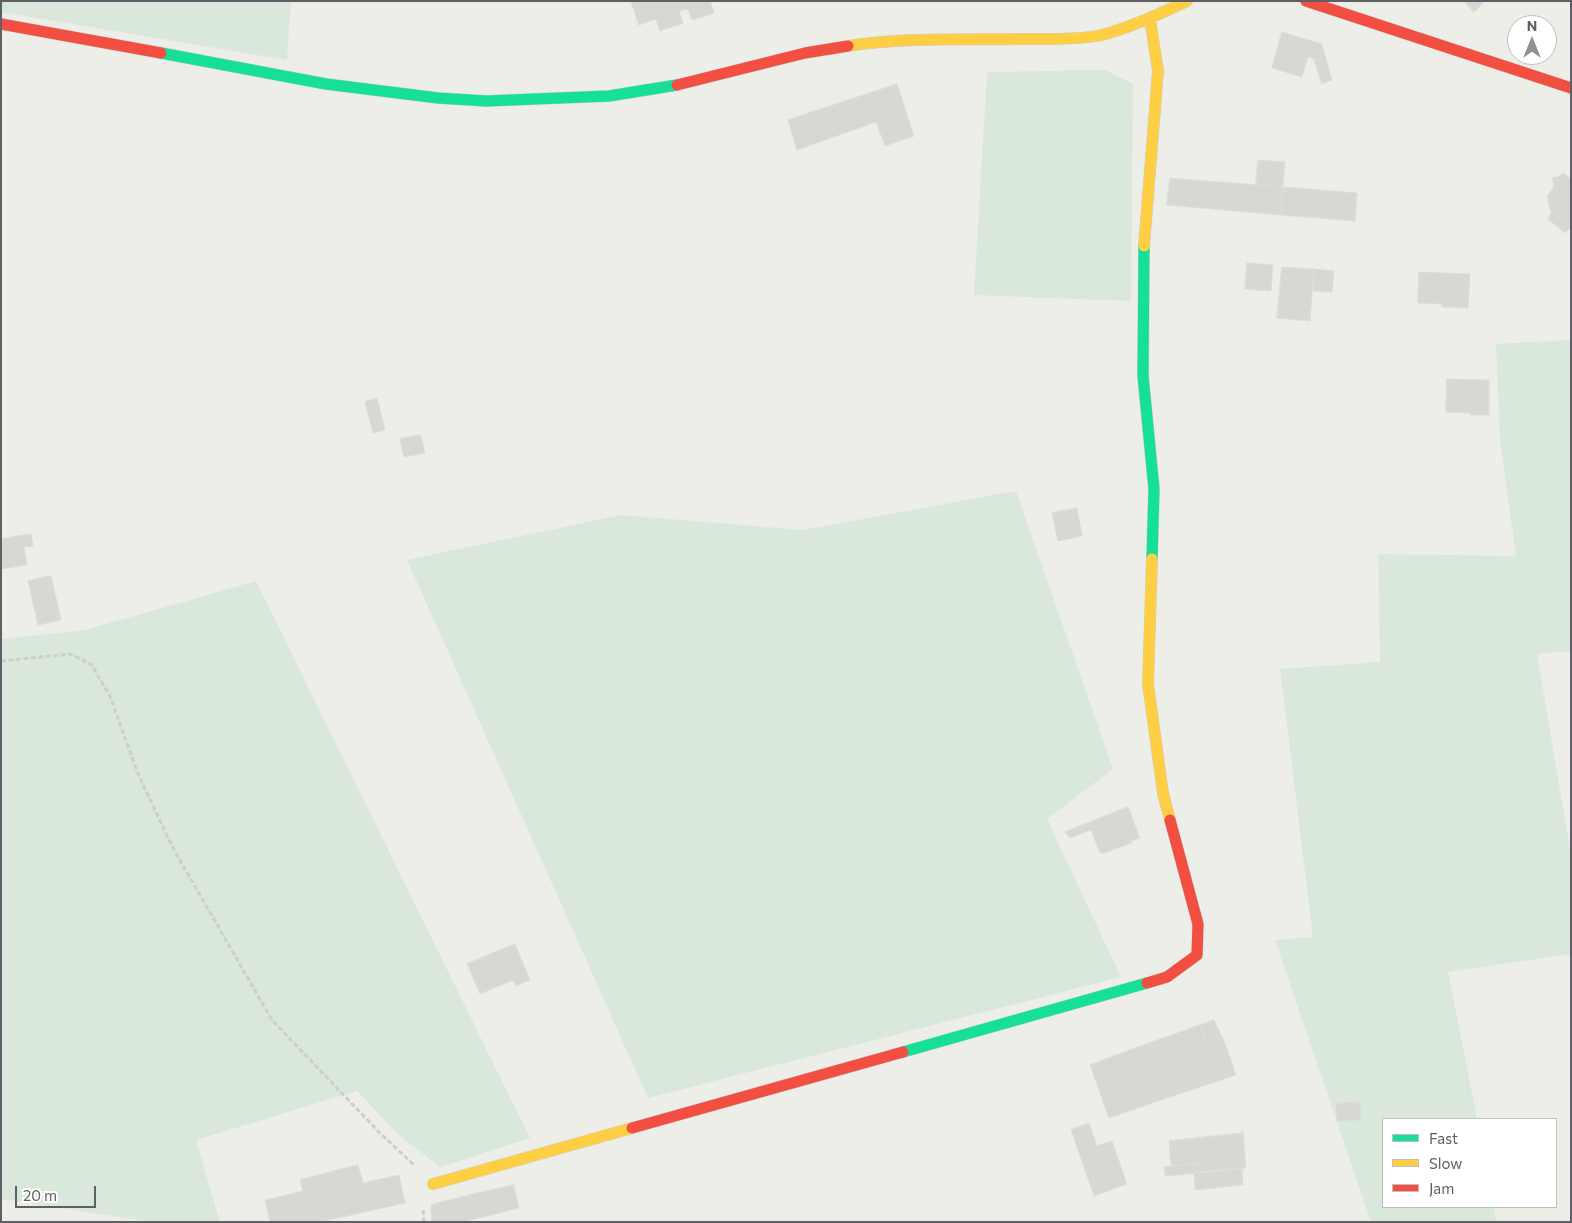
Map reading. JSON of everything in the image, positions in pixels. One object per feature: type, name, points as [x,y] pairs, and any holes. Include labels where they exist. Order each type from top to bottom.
[{"type":"street","points":[[1,24],[326,84],[438,98],[494,101],[609,96],[657,89],[805,53],[868,43],[1056,39],[1101,35],[1150,19],[1187,1]]},
{"type":"street","points":[[1306,1],[1571,88]]},
{"type":"street","points":[[433,1184],[1168,977],[1197,955],[1198,924],[1163,793],[1148,684],[1154,489],[1143,376],[1144,242],[1158,71],[1150,19]]},
{"type":"path","points":[[1,662],[70,654],[91,664],[110,696],[138,774],[174,850],[272,1020],[378,1131],[433,1184]]},
{"type":"green space","points":[[1,1],[291,1],[287,60],[1,12]]},
{"type":"green space","points":[[1105,70],[1133,84],[1131,301],[974,295],[987,72]]},
{"type":"green space","points":[[1571,340],[1571,651],[1537,654],[1571,855],[1571,954],[1448,972],[1477,1118],[1382,1118],[1382,1208],[1494,1208],[1496,1222],[1371,1222],[1275,940],[1313,937],[1280,669],[1380,662],[1378,554],[1516,556],[1500,440],[1496,344]]},
{"type":"green space","points":[[1016,491],[1113,769],[1047,819],[1121,977],[648,1098],[407,560],[621,515],[803,530]]},
{"type":"green space","points":[[256,581],[530,1138],[440,1167],[399,1135],[357,1091],[196,1140],[220,1222],[152,1222],[1,1199],[1,639],[85,630]]},
{"type":"building","points":[[631,1],[710,1],[714,13],[692,20],[688,9],[679,11],[683,23],[660,31],[656,19],[639,25]]},
{"type":"building","points":[[1464,1],[1485,1],[1474,12]]},
{"type":"building","points":[[1282,32],[1322,44],[1327,63],[1308,57],[1302,77],[1272,68]]},
{"type":"building","points":[[1314,59],[1327,63],[1332,80],[1322,84]]},
{"type":"building","points":[[897,84],[914,136],[885,146],[876,122],[797,150],[788,120]]},
{"type":"building","points":[[1258,160],[1285,162],[1283,187],[1256,185]]},
{"type":"building","points":[[1563,173],[1571,179],[1571,227],[1565,233],[1548,219],[1551,213],[1547,197],[1554,186],[1552,178]]},
{"type":"building","points":[[1170,178],[1283,187],[1281,215],[1167,205]]},
{"type":"building","points":[[1283,187],[1357,193],[1355,221],[1281,215]]},
{"type":"building","points":[[1247,263],[1273,265],[1271,291],[1245,289]]},
{"type":"building","points":[[1282,267],[1314,269],[1310,321],[1277,318]]},
{"type":"building","points":[[1314,269],[1334,271],[1332,292],[1313,291]]},
{"type":"building","points":[[1419,272],[1470,274],[1468,308],[1442,307],[1442,304],[1418,303]]},
{"type":"building","points":[[1447,379],[1489,380],[1489,415],[1446,412]]},
{"type":"building","points":[[377,398],[385,430],[373,433],[365,402]]},
{"type":"building","points":[[421,435],[425,453],[404,457],[400,439]]},
{"type":"building","points":[[1077,508],[1082,536],[1058,541],[1052,513]]},
{"type":"building","points":[[31,534],[33,546],[24,547],[27,565],[1,569],[1,539]]},
{"type":"building","points":[[51,576],[61,620],[38,625],[28,581]]},
{"type":"building","points":[[1128,807],[1140,838],[1131,841],[1129,836],[1098,848],[1091,830],[1070,838],[1065,832]]},
{"type":"building","points":[[1129,836],[1132,843],[1101,854],[1098,848]]},
{"type":"building","points":[[515,944],[530,980],[516,986],[513,980],[480,994],[467,964]]},
{"type":"building","points":[[1214,1020],[1225,1043],[1209,1049],[1200,1025]]},
{"type":"building","points":[[1200,1025],[1209,1049],[1225,1043],[1236,1075],[1167,1098],[1150,1043]]},
{"type":"building","points":[[1150,1043],[1167,1098],[1109,1118],[1090,1065]]},
{"type":"building","points":[[1360,1102],[1361,1120],[1337,1121],[1336,1104]]},
{"type":"building","points":[[1089,1123],[1097,1146],[1112,1141],[1127,1184],[1094,1196],[1071,1130]]},
{"type":"building","points":[[1243,1133],[1246,1168],[1200,1173],[1199,1164],[1171,1166],[1169,1141]]},
{"type":"building","points":[[1199,1164],[1200,1173],[1165,1176],[1164,1167]]},
{"type":"building","points":[[358,1165],[363,1183],[399,1175],[405,1203],[320,1222],[270,1222],[265,1200],[303,1191],[300,1180]]},
{"type":"building","points":[[1242,1168],[1243,1185],[1195,1190],[1194,1173]]},
{"type":"building","points":[[514,1185],[519,1208],[483,1217],[470,1195]]},
{"type":"building","points":[[470,1195],[483,1217],[462,1222],[432,1222],[431,1205]]},
{"type":"traffic: fast","points":[[161,53],[326,84],[438,98],[486,101],[609,96],[677,85]]},
{"type":"traffic: fast","points":[[1144,246],[1143,376],[1154,489],[1152,559]]},
{"type":"traffic: fast","points":[[903,1052],[1147,983]]},
{"type":"traffic: slow","points":[[848,46],[913,40],[1093,37],[1135,24],[1187,1]]},
{"type":"traffic: slow","points":[[1144,246],[1158,71],[1150,19]]},
{"type":"traffic: slow","points":[[1152,559],[1148,684],[1163,793],[1170,820]]},
{"type":"traffic: slow","points":[[433,1184],[632,1128]]},
{"type":"traffic: jam","points":[[1306,1],[1571,88]]},
{"type":"traffic: jam","points":[[1,24],[161,53]]},
{"type":"traffic: jam","points":[[677,85],[805,53],[848,46]]},
{"type":"traffic: jam","points":[[1147,983],[1167,977],[1197,955],[1198,924],[1170,820]]},
{"type":"traffic: jam","points":[[632,1128],[903,1052]]}]
